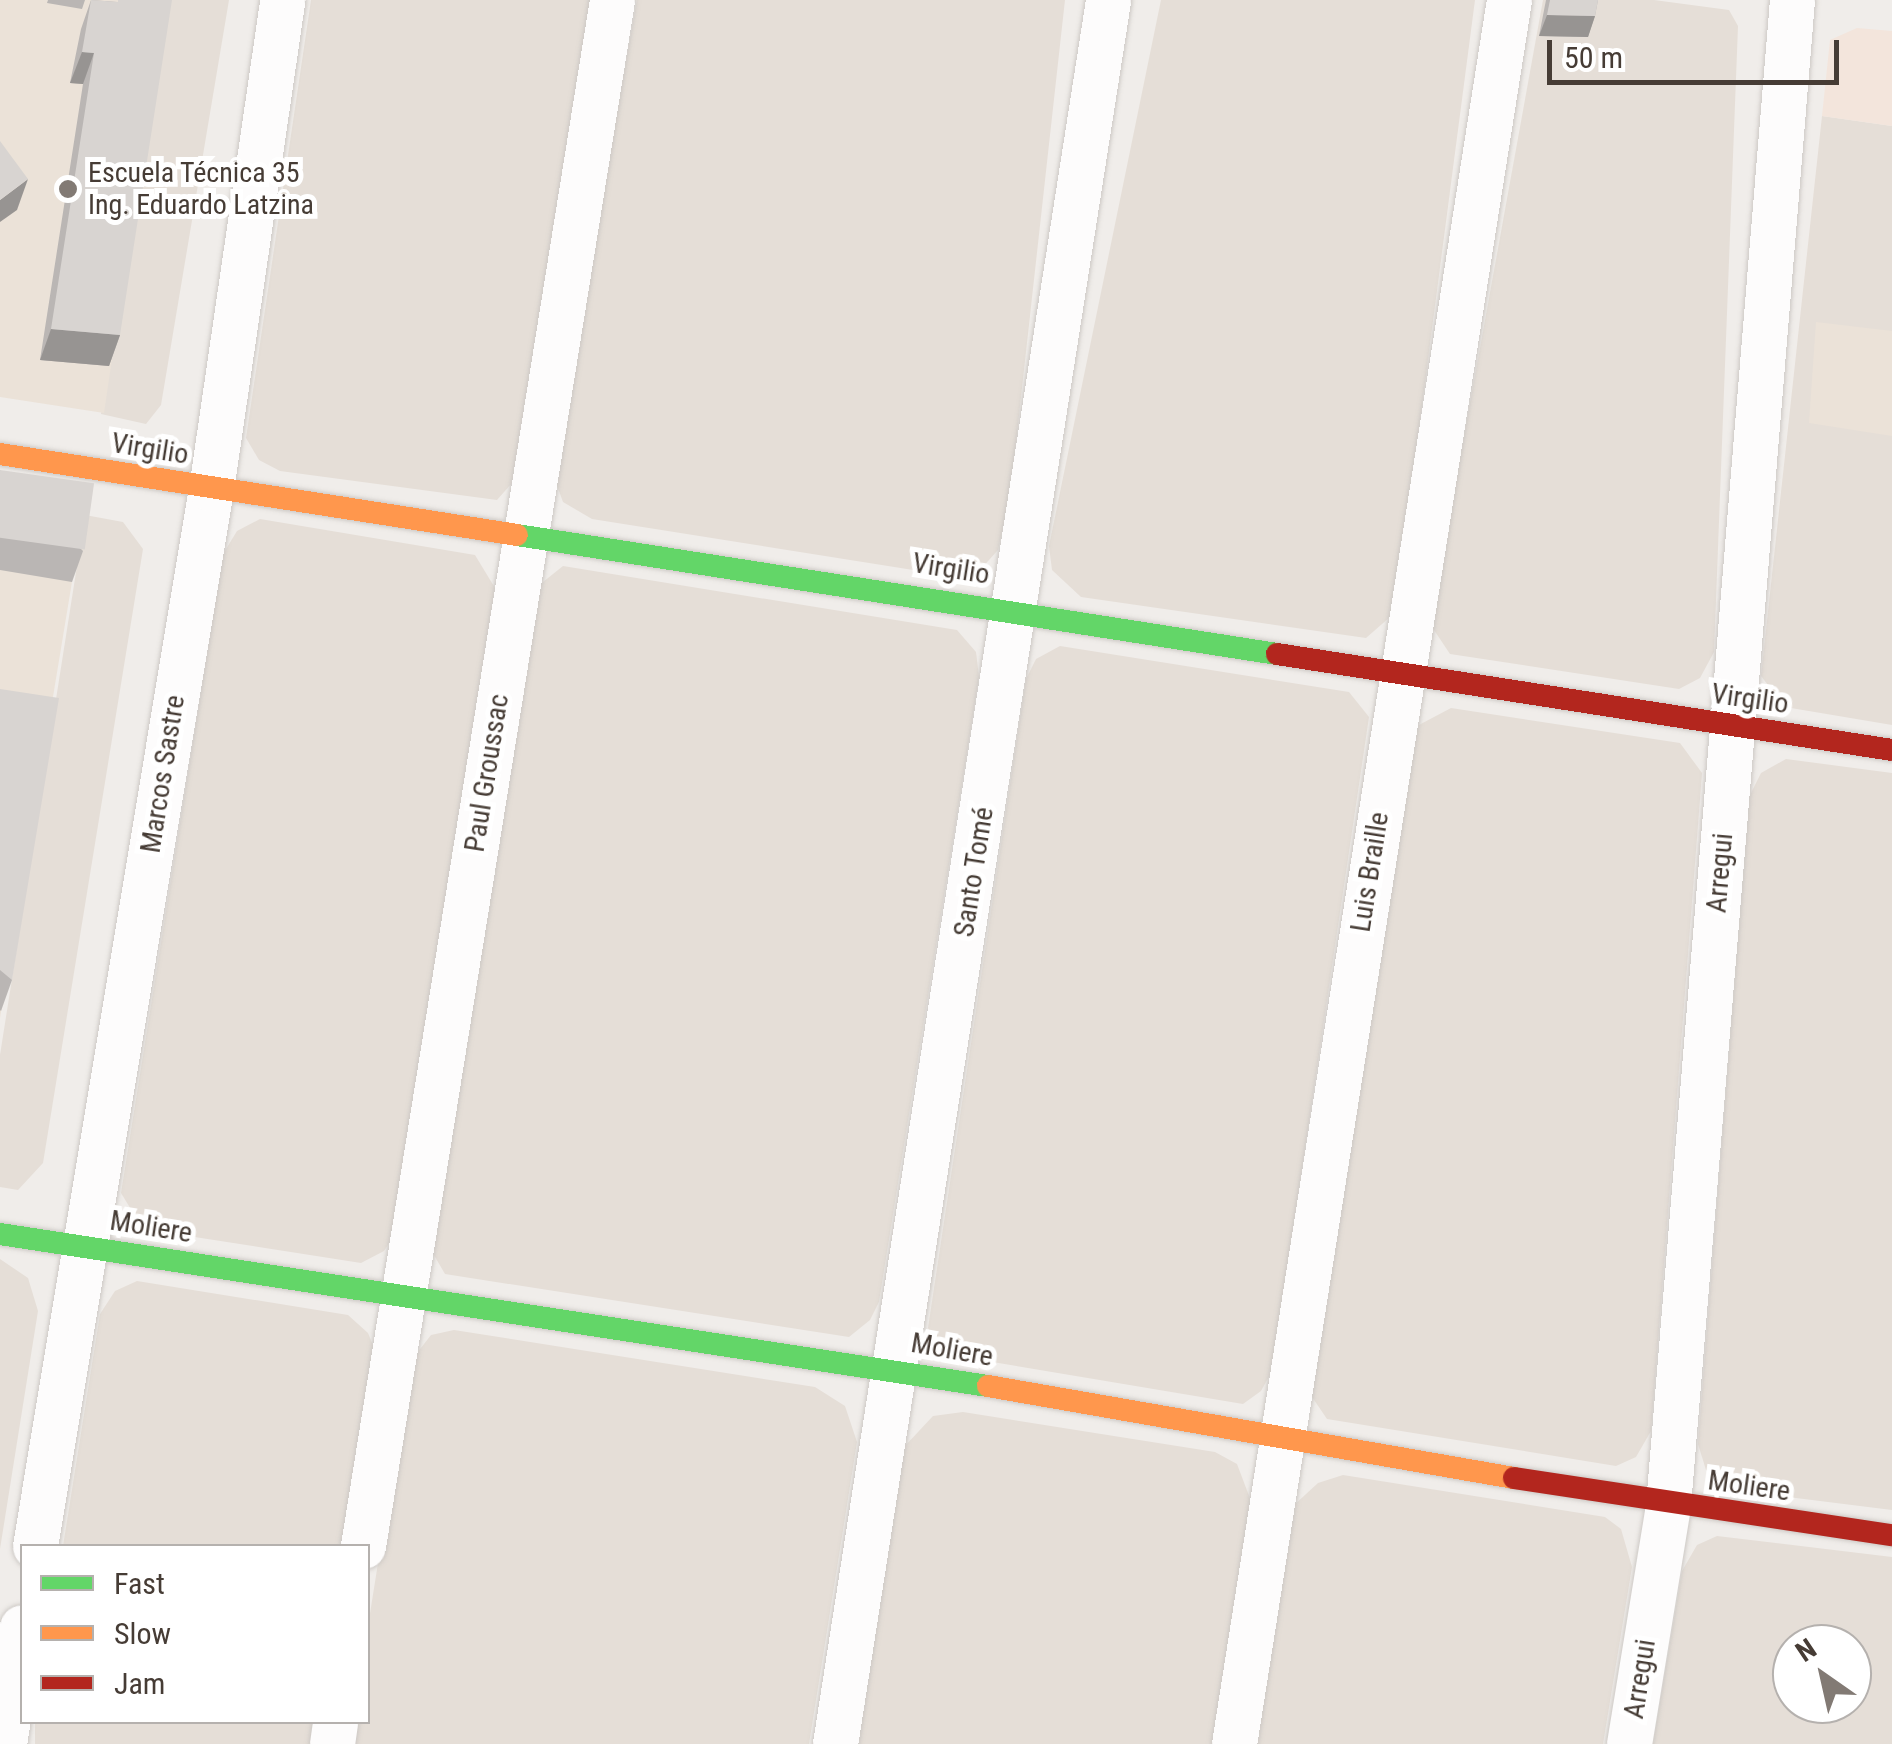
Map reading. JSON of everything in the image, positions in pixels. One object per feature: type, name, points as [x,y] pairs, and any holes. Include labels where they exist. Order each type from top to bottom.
[{"type":"street","name":"Marcos Sastre","points":[[36,1544],[210,489],[282,0]]},
{"type":"street","name":"Paul Groussac","points":[[363,1544],[612,0]]},
{"type":"street","name":"Santo Tomé","points":[[835,1744],[1016,609],[1108,0]]},
{"type":"street","name":"Luis Braille","points":[[1234,1744],[1510,0]]},
{"type":"street","name":"Arregui","points":[[1630,1744],[1668,1505],[1792,0]]},
{"type":"street","name":"Virgilio","points":[[0,454],[1016,609],[1892,750]]},
{"type":"street","name":"Moliere","points":[[0,1234],[896,1370],[1668,1505],[1892,1535]]},
{"type":"street","points":[[4,1744],[20,1640]]},
{"type":"shaded area","name":"Escuela Técnica 35 Ing. Eduardo Latzina","points":[[0,0],[165,0],[104,413],[0,397]]},
{"type":"shaded area","points":[[164,0],[229,0],[161,405],[146,424],[101,414]]},
{"type":"shaded area","points":[[311,0],[591,0],[512,483],[497,500],[280,471],[259,460],[246,438]]},
{"type":"shaded area","points":[[637,0],[1065,0],[1010,496],[998,550],[980,570],[951,576],[592,519],[563,502],[552,472]]},
{"type":"shaded area","points":[[1161,0],[1475,0],[1405,535],[1390,617],[1366,638],[1081,597],[1052,570],[1049,546]]},
{"type":"shaded area","points":[[1543,0],[1654,0],[1729,10],[1738,26],[1714,652],[1700,678],[1679,689],[1450,654],[1430,624]]},
{"type":"shaded area","points":[[1857,28],[1892,31],[1892,126],[1822,116],[1830,40]]},
{"type":"shaded area","points":[[1822,116],[1892,126],[1892,725],[1785,707],[1761,676]]},
{"type":"shaded area","points":[[1816,322],[1892,331],[1892,436],[1809,423]]},
{"type":"shaded area","points":[[0,503],[83,515],[0,1018]]},
{"type":"shaded area","points":[[85,515],[123,522],[143,549],[43,1163],[18,1190],[0,1187],[0,1055]]},
{"type":"shaded area","points":[[260,519],[475,555],[495,588],[395,1234],[384,1251],[361,1263],[143,1229],[121,1193],[223,554],[237,531]]},
{"type":"shaded area","points":[[563,566],[957,630],[976,652],[979,677],[879,1302],[870,1320],[849,1337],[445,1274],[431,1250],[538,586]]},
{"type":"shaded area","points":[[1060,646],[1349,692],[1369,717],[1272,1371],[1261,1391],[1243,1404],[945,1354],[928,1328],[1026,679],[1036,659]]},
{"type":"shaded area","points":[[1451,708],[1680,743],[1702,773],[1651,1431],[1636,1457],[1616,1466],[1327,1419],[1308,1391],[1417,726]]},
{"type":"shaded area","points":[[1786,759],[1892,773],[1892,1510],[1733,1490],[1706,1470],[1698,1444],[1749,797],[1761,773]]},
{"type":"shaded area","points":[[0,1259],[28,1278],[38,1311],[0,1549]]},
{"type":"shaded area","points":[[137,1281],[348,1315],[368,1333],[374,1348],[344,1544],[63,1544],[100,1314],[115,1291]]},
{"type":"shaded area","points":[[454,1330],[815,1387],[845,1406],[857,1442],[809,1744],[348,1744],[352,1724],[370,1724],[370,1613],[410,1362],[431,1335]]},
{"type":"shaded area","points":[[963,1412],[1215,1452],[1237,1464],[1251,1501],[1212,1744],[856,1744],[904,1447],[933,1416]]},
{"type":"shaded area","points":[[1343,1475],[1605,1517],[1621,1529],[1632,1567],[1603,1744],[1249,1744],[1293,1506],[1318,1483]]},
{"type":"shaded area","points":[[1717,1536],[1892,1557],[1892,1744],[1653,1744],[1682,1571],[1697,1545]]},
{"type":"shaded area","points":[[35,1724],[316,1724],[316,1744],[35,1744]]},
{"type":"building","points":[[91,0],[172,0],[120,335],[51,329],[94,53],[82,52]]},
{"type":"building","points":[[1550,0],[1598,0],[1595,16],[1547,15]]},
{"type":"building","points":[[0,141],[28,179],[0,200]]},
{"type":"building","points":[[0,470],[94,483],[85,550],[0,538]]},
{"type":"building","points":[[0,689],[59,698],[12,980],[0,970]]},
{"type":"traffic: fast","points":[[517,535],[1277,654]]},
{"type":"traffic: fast","points":[[0,1234],[988,1386]]},
{"type":"traffic: slow","points":[[0,454],[517,535]]},
{"type":"traffic: slow","points":[[988,1386],[1514,1478]]},
{"type":"traffic: jam","points":[[1277,654],[1892,750]]},
{"type":"traffic: jam","points":[[1514,1478],[1892,1535]]},
{"type":"place","name":"Escuela Técnica 35 Ing. Eduardo Latzina","points":[[68,189]]}]
